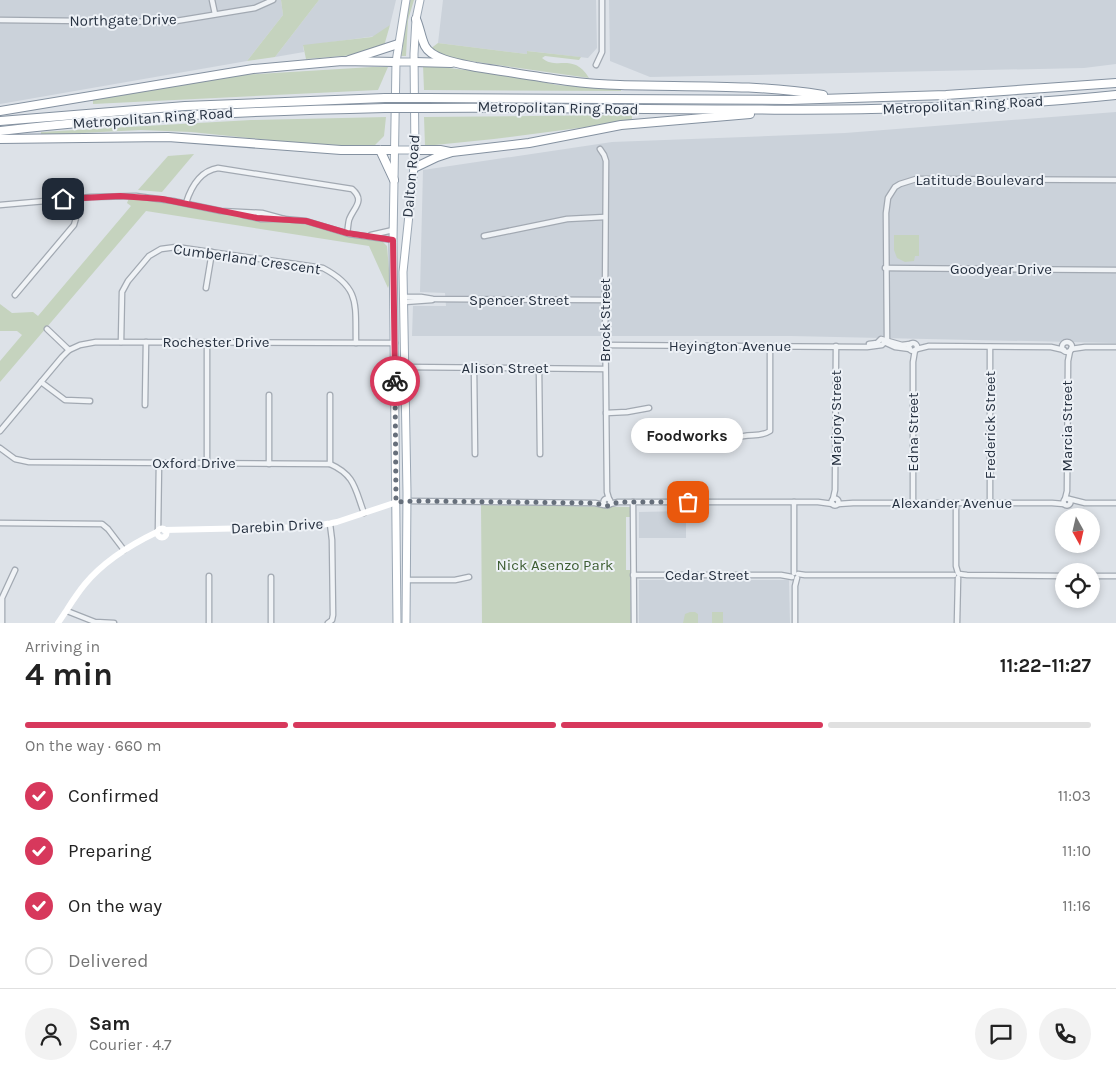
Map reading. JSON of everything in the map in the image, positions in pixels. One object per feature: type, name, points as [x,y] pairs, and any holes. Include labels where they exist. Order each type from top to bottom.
[{"type":"highway","points":[[416,20],[428,50],[435,56],[458,63]]},
{"type":"highway","points":[[342,62],[398,44]]},
{"type":"highway","points":[[0,111],[253,69],[342,62],[396,62]]},
{"type":"highway","points":[[414,62],[458,63],[586,82],[620,85],[751,88],[842,98]]},
{"type":"highway","name":"Metropolitan Ring Road","points":[[0,121],[185,106],[385,98],[780,100],[955,95],[1116,83]]},
{"type":"highway","name":"Metropolitan Ring Road","points":[[0,131],[179,116],[289,110],[427,108],[792,110],[964,106],[1116,95]]},
{"type":"highway","points":[[414,168],[437,156],[452,152],[529,143],[621,125],[792,110]]},
{"type":"highway","points":[[0,140],[168,137],[341,150],[394,150]]},
{"type":"highway","points":[[380,150],[394,180]]},
{"type":"highway","points":[[415,150],[452,152]]},
{"type":"main road","name":"Dalton Road","points":[[397,623],[393,240],[394,150],[396,62],[406,0]]},
{"type":"main road","name":"Dalton Road","points":[[406,623],[407,501],[403,272],[414,168],[414,62],[416,20],[420,0]]},
{"type":"main road","points":[[396,62],[414,62]]},
{"type":"main road","points":[[394,150],[415,150]]},
{"type":"main road","name":"Spencer Street","points":[[394,300],[404,300]]},
{"type":"main road","points":[[396,502],[407,501]]},
{"type":"street","points":[[212,0],[215,14]]},
{"type":"street","name":"Northgate Drive","points":[[0,20],[170,22],[254,8],[273,0]]},
{"type":"street","points":[[596,65],[602,52],[602,0]]},
{"type":"street","name":"Brock Street","points":[[600,149],[606,161],[604,300],[607,501]]},
{"type":"street","points":[[186,203],[190,191],[196,182],[206,172],[218,168],[352,189],[358,196],[358,204],[349,219],[347,233]]},
{"type":"street","name":"Latitude Boulevard","points":[[884,341],[886,325],[886,206],[891,192],[904,182],[916,179],[1116,180]]},
{"type":"street","points":[[0,205],[74,198],[144,197],[235,213],[262,213],[284,219],[316,223],[347,233],[393,240]]},
{"type":"street","points":[[15,295],[74,225],[76,218],[74,198]]},
{"type":"street","points":[[484,236],[567,219],[605,217]]},
{"type":"street","points":[[367,236],[393,230]]},
{"type":"street","name":"Cumberland Crescent","points":[[121,342],[122,292],[128,281],[149,256],[160,249],[176,246],[323,268],[335,274],[346,284],[352,293],[356,306],[356,343]]},
{"type":"street","points":[[206,288],[212,252]]},
{"type":"street","name":"Goodyear Drive","points":[[885,268],[1116,270]]},
{"type":"street","name":"Spencer Street","points":[[404,300],[423,302],[433,299],[604,300]]},
{"type":"street","points":[[0,431],[70,350],[48,329]]},
{"type":"street","name":"Heyington Avenue","points":[[605,345],[854,346],[884,341],[913,348],[929,346],[1116,347]]},
{"type":"street","name":"Rochester Drive","points":[[70,350],[86,343],[121,342],[395,343]]},
{"type":"street","points":[[145,405],[146,342]]},
{"type":"street","points":[[207,342],[207,463]]},
{"type":"street","points":[[736,438],[744,435],[764,435],[770,431],[770,346]]},
{"type":"street","name":"Marjory Street","points":[[835,501],[836,346]]},
{"type":"street","name":"Frederick Street","points":[[990,347],[990,502]]},
{"type":"street","name":"Edna Street","points":[[913,348],[913,503]]},
{"type":"street","name":"Marcia Street","points":[[1067,348],[1067,501]]},
{"type":"street","name":"Alison Street","points":[[405,367],[605,368]]},
{"type":"street","points":[[474,368],[475,454]]},
{"type":"street","points":[[539,368],[540,454]]},
{"type":"street","points":[[41,382],[65,400],[90,401]]},
{"type":"street","points":[[269,395],[269,464]]},
{"type":"street","points":[[330,395],[330,464],[343,470],[352,480],[364,513]]},
{"type":"street","points":[[606,413],[650,408]]},
{"type":"street","name":"Oxford Drive","points":[[0,448],[15,459],[29,462],[330,464]]},
{"type":"street","points":[[159,463],[159,517],[161,532]]},
{"type":"street","name":"Alexander Avenue","points":[[407,501],[595,503],[607,501],[835,501],[853,503],[1052,503],[1067,501],[1116,503]]},
{"type":"street","name":"Darebin Drive","points":[[58,623],[78,592],[105,563],[124,550],[161,532],[299,528],[330,524],[396,502]]},
{"type":"street","points":[[633,502],[634,623]]},
{"type":"street","points":[[794,502],[795,623]]},
{"type":"street","points":[[956,503],[957,623]]},
{"type":"street","points":[[0,523],[102,524],[124,550]]},
{"type":"street","points":[[330,524],[333,606],[330,623]]},
{"type":"street","points":[[2,623],[2,598],[15,570]]},
{"type":"street","name":"Cedar Street","points":[[634,575],[1055,576]]},
{"type":"street","points":[[209,576],[209,623]]},
{"type":"street","points":[[1100,576],[1116,576]]},
{"type":"street","points":[[271,577],[271,623]]},
{"type":"street","points":[[407,580],[455,580],[469,577]]},
{"type":"street","points":[[66,612],[93,621],[114,623]]},
{"type":"street","name":"Darebin Drive","points":[[63,623],[66,612]]},
{"type":"shaded area","points":[[0,0],[281,0],[283,15],[247,61],[0,104]]},
{"type":"shaded area","points":[[319,0],[396,0],[390,25],[376,36],[303,46],[304,52],[275,57]]},
{"type":"shaded area","points":[[443,0],[596,0],[597,48],[588,58],[528,51],[527,54],[438,43]]},
{"type":"shaded area","points":[[609,0],[1116,0],[1116,64],[1084,68],[650,77],[610,61]]},
{"type":"shaded area","points":[[1116,112],[1116,343],[791,336],[412,336],[413,306],[446,306],[445,293],[420,292],[423,170],[612,142],[845,133]]},
{"type":"shaded area","points":[[686,511],[686,538],[639,538],[639,512]]},
{"type":"shaded area","points":[[639,580],[789,580],[790,623],[639,623]]},
{"type":"green space","points":[[281,0],[319,0],[275,57],[247,61],[283,15]]},
{"type":"green space","points":[[409,0],[414,0],[408,20],[406,56],[401,56]]},
{"type":"green space","points":[[390,25],[384,46],[355,55],[306,59],[303,45],[372,37]]},
{"type":"green space","points":[[438,43],[527,54],[527,51],[581,57],[579,60],[545,56],[542,58],[548,62],[577,66],[589,78],[438,55],[430,49]]},
{"type":"green space","points":[[423,65],[509,75],[557,85],[621,89],[621,91],[424,90]]},
{"type":"green space","points":[[388,67],[378,90],[93,104],[93,96],[240,75]]},
{"type":"green space","points":[[632,115],[632,121],[425,146],[424,117]]},
{"type":"green space","points":[[386,117],[384,136],[374,146],[307,144],[191,132],[141,130],[41,135],[41,132],[251,120]]},
{"type":"green space","points":[[194,154],[162,192],[138,190],[168,156]]},
{"type":"green space","points":[[129,198],[166,202],[254,220],[274,220],[310,225],[349,237],[382,241],[387,246],[390,282],[388,288],[369,246],[146,211],[0,382],[0,361],[22,335],[17,331],[0,331],[0,304],[12,313],[33,312],[38,316],[131,206],[127,203]]},
{"type":"green space","points":[[894,235],[919,235],[919,256],[915,256],[914,261],[905,262],[897,258],[894,250]]},
{"type":"green space","name":"Nick Asenzo Park","points":[[481,505],[630,507],[630,517],[626,517],[626,570],[630,570],[631,623],[482,623]]},
{"type":"green space","points":[[690,612],[698,614],[698,623],[683,623],[685,614]]},
{"type":"green space","points":[[712,612],[723,612],[723,623],[712,623]]},
{"type":"way so far","points":[[395,381],[396,502],[595,503],[607,506],[618,502],[688,502]]},
{"type":"place","name":"Foodworks","points":[[688,502]]},
{"type":"route","points":[[63,199],[136,196],[162,199],[250,217],[306,221],[347,233],[393,240],[395,381]]}]
